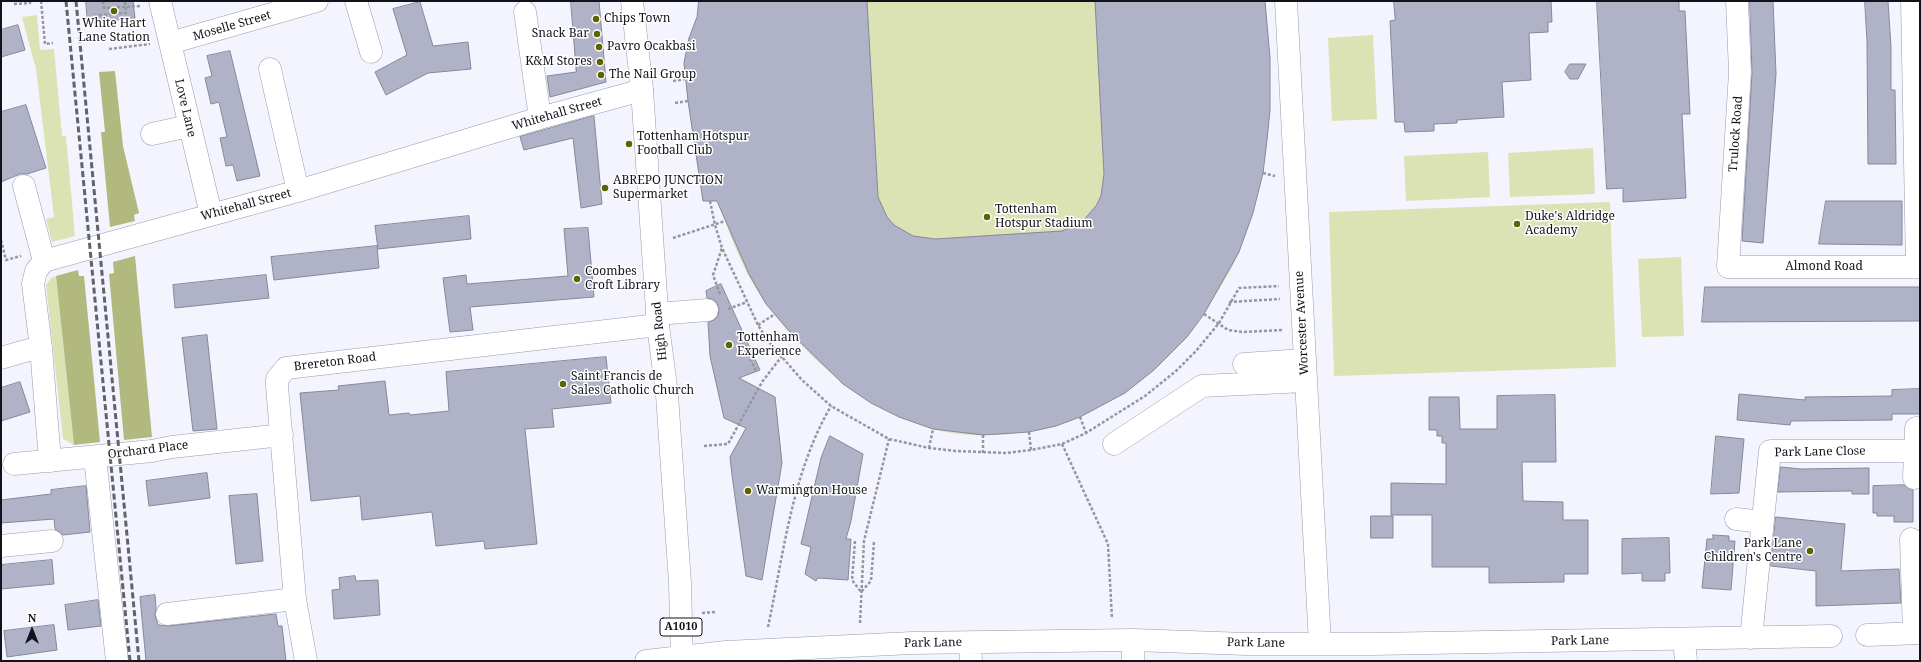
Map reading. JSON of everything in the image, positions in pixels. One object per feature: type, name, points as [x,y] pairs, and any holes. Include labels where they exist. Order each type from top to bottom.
[{"type":"street","name":"Moselle Street","points":[[170,43],[317,1]]},
{"type":"street","points":[[356,1],[371,52]]},
{"type":"street","name":"High Road","points":[[632,1],[642,90],[658,319],[667,395],[680,583],[682,659]]},
{"type":"street","name":"Worcester Avenue","points":[[1286,1],[1305,371],[1314,507],[1320,644]]},
{"type":"street","name":"Trulock Road","points":[[1728,267],[1740,72],[1737,1]]},
{"type":"street","points":[[1912,1],[1918,267]]},
{"type":"street","name":"Love Lane","points":[[160,3],[210,214]]},
{"type":"street","points":[[525,12],[540,118]]},
{"type":"street","points":[[270,69],[298,192]]},
{"type":"street","name":"Whitehall Street","points":[[42,256],[122,241],[210,214],[298,192],[540,118],[642,90]]},
{"type":"street","points":[[152,134],[189,126]]},
{"type":"street","points":[[24,186],[42,256],[33,284],[41,348],[50,461]]},
{"type":"street","name":"Almond Road","points":[[1728,267],[1918,267]]},
{"type":"street","name":"Brereton Road","points":[[306,661],[295,599],[277,386],[277,379],[286,368],[658,319],[718,304]]},
{"type":"street","points":[[1,358],[29,350]]},
{"type":"street","points":[[1244,364],[1305,371]]},
{"type":"street","points":[[1114,444],[1202,386],[1305,371]]},
{"type":"street","points":[[1914,478],[1916,428]]},
{"type":"street","name":"Orchard Place","points":[[14,464],[95,457],[282,435]]},
{"type":"street","name":"Park Lane Close","points":[[1751,638],[1770,451],[1915,451]]},
{"type":"street","points":[[95,457],[117,661]]},
{"type":"street","points":[[1736,519],[1762,522]]},
{"type":"street","points":[[1867,635],[1917,633],[1910,539]]},
{"type":"street","points":[[1,546],[52,541]]},
{"type":"street","points":[[167,614],[295,599]]},
{"type":"street","name":"Park Lane","points":[[646,661],[682,659],[742,651],[970,652],[1133,640],[1246,644],[1320,644],[1372,653],[1684,640],[1831,636]]},
{"type":"street","points":[[1133,640],[1134,661]]},
{"type":"street","points":[[1684,640],[1686,661]]},
{"type":"path","points":[[14,4],[30,3],[30,1]]},
{"type":"path","points":[[41,1],[45,44],[53,43]]},
{"type":"path","points":[[104,1],[104,8],[160,3]]},
{"type":"path","points":[[94,16],[126,13],[125,1]]},
{"type":"path","points":[[109,49],[170,43]]},
{"type":"path","points":[[673,81],[685,79]]},
{"type":"path","points":[[675,103],[688,101]]},
{"type":"path","points":[[1263,173],[1275,176]]},
{"type":"path","points":[[710,201],[722,248],[758,325],[768,341],[802,380],[831,406],[889,439],[929,448],[982,453],[1006,453],[1062,444],[1086,433],[1145,396],[1176,371],[1219,323],[1239,288],[1279,286]]},
{"type":"path","points":[[672,239],[725,221]]},
{"type":"path","points":[[1,240],[6,260],[42,256]]},
{"type":"path","points":[[722,248],[713,275],[718,304],[728,310],[747,302]]},
{"type":"path","points":[[1230,302],[1280,299]]},
{"type":"path","points":[[758,325],[775,314]]},
{"type":"path","points":[[1204,314],[1228,330],[1269,331]]},
{"type":"path","points":[[740,336],[756,371]]},
{"type":"path","points":[[704,446],[728,444],[762,382],[782,356]]},
{"type":"path","points":[[768,627],[802,469],[821,423],[831,406]]},
{"type":"path","points":[[1080,417],[1086,433]]},
{"type":"path","points":[[929,448],[933,429]]},
{"type":"path","points":[[1029,432],[1031,450]]},
{"type":"path","points":[[982,453],[983,435]]},
{"type":"path","points":[[860,623],[864,541],[889,439]]},
{"type":"path","points":[[1062,444],[1108,544],[1112,619]]},
{"type":"path","points":[[855,541],[852,580],[862,592]]},
{"type":"path","points":[[862,592],[871,581],[874,542]]},
{"type":"path","points":[[700,613],[715,612]]},
{"type":"green space","name":"Tottenham Hotspur Stadium","points":[[699,1],[1265,1],[1269,64],[1268,127],[1259,189],[1251,219],[1235,261],[1215,296],[1195,325],[1173,351],[1120,395],[1090,411],[1058,424],[1025,432],[990,435],[946,432],[915,421],[847,386],[802,346],[767,305],[751,281],[717,201],[703,201],[688,101],[684,63],[689,38],[697,17]]},
{"type":"green space","points":[[37,15],[40,50],[54,49],[62,136],[66,136],[75,236],[52,242],[46,219],[54,217],[36,69],[22,17]]},
{"type":"green space","points":[[1373,35],[1377,119],[1332,121],[1328,38]]},
{"type":"green space","points":[[115,71],[123,146],[139,213],[134,215],[135,221],[110,227],[101,132],[105,132],[99,72]]},
{"type":"green space","points":[[1593,148],[1595,194],[1510,197],[1508,153]]},
{"type":"green space","points":[[1488,152],[1490,197],[1406,201],[1404,156]]},
{"type":"green space","points":[[1610,202],[1616,367],[1334,376],[1329,212]]},
{"type":"green space","points":[[135,256],[152,437],[124,440],[109,274],[114,273],[113,262]]},
{"type":"green space","points":[[1681,257],[1684,336],[1642,337],[1638,259]]},
{"type":"green space","points":[[78,270],[79,276],[84,276],[100,442],[74,445],[56,276]]},
{"type":"green space","points":[[56,276],[74,445],[63,439],[46,285],[51,278]]},
{"type":"building","name":"White Hart Lane Station","points":[[86,1],[133,1],[135,18],[88,23]]},
{"type":"building","points":[[571,1],[599,1],[606,82],[550,97],[547,76],[576,72]]},
{"type":"building","name":"Tottenham Hotspur Stadium","points":[[699,1],[867,1],[878,197],[887,217],[894,225],[913,236],[935,239],[1062,231],[1082,222],[1096,206],[1101,196],[1104,174],[1095,1],[1265,1],[1270,58],[1270,110],[1267,140],[1263,173],[1253,213],[1239,252],[1204,314],[1187,337],[1154,370],[1125,393],[1080,417],[1056,426],[1029,432],[983,435],[933,429],[899,417],[871,403],[843,384],[790,332],[766,304],[749,274],[717,201],[703,201],[688,101],[684,63],[689,38],[697,17]]},
{"type":"building","points":[[1394,1],[1551,1],[1552,22],[1548,22],[1548,32],[1529,33],[1531,80],[1502,82],[1504,117],[1457,120],[1457,123],[1434,124],[1434,131],[1405,132],[1404,122],[1395,122],[1390,21],[1395,20]]},
{"type":"building","points":[[1597,1],[1679,1],[1679,11],[1685,11],[1690,114],[1682,114],[1686,198],[1623,202],[1623,188],[1607,189]]},
{"type":"building","points":[[1750,1],[1773,1],[1776,74],[1763,243],[1742,241],[1752,73]]},
{"type":"building","points":[[1865,1],[1888,1],[1891,47],[1891,90],[1895,90],[1896,164],[1868,164],[1867,41]]},
{"type":"building","points":[[420,2],[433,46],[468,42],[471,69],[428,73],[386,95],[375,72],[407,55],[393,9]]},
{"type":"building","points":[[18,25],[25,50],[1,57],[1,30]]},
{"type":"building","points":[[230,51],[260,176],[237,181],[233,165],[226,166],[220,138],[227,137],[219,102],[211,104],[205,78],[212,76],[207,56]]},
{"type":"building","points":[[1570,64],[1586,64],[1578,79],[1570,79],[1565,72]]},
{"type":"building","points":[[26,105],[46,168],[27,174],[20,174],[1,182],[1,112]]},
{"type":"building","points":[[594,116],[602,204],[581,208],[573,138],[524,150],[520,137]]},
{"type":"building","points":[[1826,201],[1902,201],[1902,245],[1819,244]]},
{"type":"building","points":[[469,216],[471,239],[378,249],[375,226]]},
{"type":"building","points":[[588,228],[594,297],[470,307],[473,330],[450,332],[443,278],[466,275],[467,284],[568,276],[564,229]]},
{"type":"building","points":[[377,246],[379,268],[274,280],[271,257]]},
{"type":"building","points":[[266,275],[269,298],[175,308],[173,285]]},
{"type":"building","points":[[721,284],[760,370],[739,378],[775,397],[782,463],[762,580],[746,576],[730,457],[746,428],[724,418],[710,356],[708,322],[714,320],[718,316],[719,309],[717,303],[713,299],[707,298],[706,291]]},
{"type":"building","points":[[1705,287],[1920,287],[1920,321],[1702,322]]},
{"type":"building","points":[[207,335],[217,429],[193,431],[182,338]]},
{"type":"building","points":[[606,357],[611,403],[552,409],[554,427],[525,429],[537,544],[485,549],[484,541],[436,546],[432,512],[362,520],[360,496],[311,501],[300,393],[339,390],[338,386],[385,381],[389,415],[409,413],[410,415],[449,411],[446,372]]},
{"type":"building","points":[[20,382],[30,412],[1,421],[1,388]]},
{"type":"building","points":[[1920,389],[1920,414],[1892,414],[1892,420],[1791,421],[1790,425],[1737,420],[1739,394],[1805,400],[1805,397],[1892,396],[1892,390]]},
{"type":"building","points":[[1555,395],[1556,462],[1522,462],[1523,501],[1563,502],[1563,520],[1588,520],[1588,574],[1564,574],[1564,582],[1489,583],[1489,567],[1432,567],[1432,515],[1391,515],[1391,483],[1446,484],[1446,443],[1442,443],[1442,436],[1437,436],[1437,430],[1429,430],[1429,397],[1459,397],[1460,429],[1497,429],[1497,396]]},
{"type":"building","points":[[830,436],[863,454],[851,521],[846,539],[851,539],[848,580],[818,578],[816,581],[805,574],[811,547],[801,544],[821,458]]},
{"type":"building","points":[[1716,436],[1744,439],[1739,493],[1711,494]]},
{"type":"building","points":[[1781,467],[1801,469],[1869,468],[1869,494],[1852,494],[1852,491],[1778,492]]},
{"type":"building","points":[[207,473],[210,498],[149,506],[146,481]]},
{"type":"building","points":[[1904,485],[1913,490],[1913,522],[1894,522],[1894,516],[1877,516],[1877,513],[1873,513],[1873,486]]},
{"type":"building","points":[[86,486],[90,532],[63,535],[55,529],[54,519],[1,523],[1,500],[51,494],[51,490]]},
{"type":"building","points":[[257,494],[263,561],[236,564],[229,496]]},
{"type":"building","points":[[1371,516],[1393,516],[1393,538],[1371,538]]},
{"type":"building","points":[[1776,517],[1845,524],[1841,571],[1899,569],[1901,603],[1816,606],[1816,571],[1771,566]]},
{"type":"building","points":[[1713,535],[1729,536],[1729,541],[1735,541],[1731,590],[1702,588],[1707,539],[1713,539]]},
{"type":"building","points":[[1669,538],[1670,573],[1665,573],[1665,581],[1642,581],[1642,573],[1622,574],[1622,539]]},
{"type":"building","points":[[52,560],[54,584],[1,589],[1,565]]},
{"type":"building","points":[[355,576],[356,581],[378,580],[380,615],[334,619],[332,590],[340,589],[339,578]]},
{"type":"building","points":[[155,595],[155,615],[158,625],[168,626],[276,614],[278,626],[282,626],[286,661],[146,661],[140,597]]},
{"type":"building","points":[[98,600],[101,626],[68,630],[65,605]]},
{"type":"building","points":[[54,625],[57,650],[7,657],[4,631]]},
{"type":"railway","points":[[66,1],[130,661]]},
{"type":"railway","points":[[76,1],[139,661]]},
{"type":"place","name":"White Hart Lane Station","points":[[114,11]]},
{"type":"place","name":"Chips Town","points":[[596,19]]},
{"type":"place","name":"Snack Bar","points":[[597,34]]},
{"type":"place","name":"Pavro Ocakbasi","points":[[599,47]]},
{"type":"place","name":"K&M Stores","points":[[600,62]]},
{"type":"place","name":"The Nail Group","points":[[601,75]]},
{"type":"place","name":"Tottenham Hotspur Football Club","points":[[629,144]]},
{"type":"place","name":"ABREPO JUNCTION Supermarket","points":[[605,188]]},
{"type":"place","name":"Tottenham Hotspur Stadium","points":[[987,217]]},
{"type":"place","name":"Duke's Aldridge Academy","points":[[1517,224]]},
{"type":"place","name":"Coombes Croft Library","points":[[577,279]]},
{"type":"place","name":"Tottenham Experience","points":[[729,345]]},
{"type":"place","name":"Saint Francis de Sales Catholic Church","points":[[563,384]]},
{"type":"place","name":"Warmington House","points":[[748,491]]},
{"type":"place","name":"Park Lane Children's Centre","points":[[1810,551]]}]
